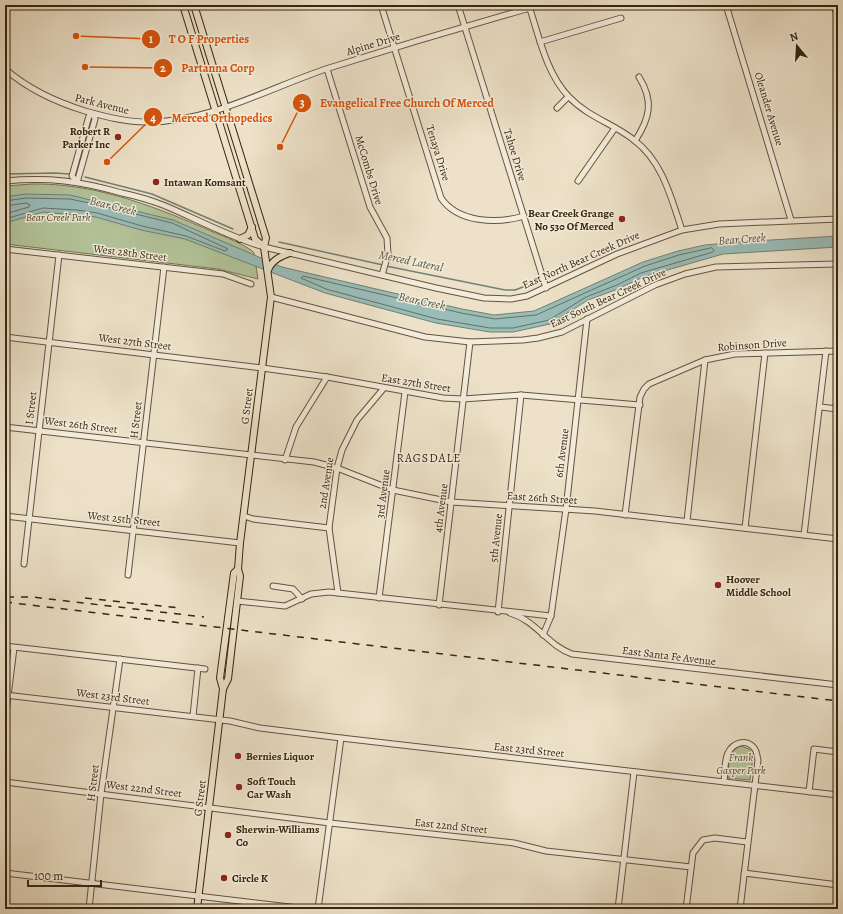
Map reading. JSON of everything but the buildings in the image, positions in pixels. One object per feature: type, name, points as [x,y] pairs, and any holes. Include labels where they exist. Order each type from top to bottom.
[{"type":"main road","name":"G Street","points":[[183,5],[255,239],[264,247]]},
{"type":"main road","name":"G Street","points":[[194,5],[266,238],[264,247],[271,297],[240,543],[238,569],[240,576],[228,679],[223,689],[197,909]]},
{"type":"main road","points":[[240,239],[248,235],[252,227]]},
{"type":"main road","points":[[268,270],[277,258],[290,253]]},
{"type":"main road","name":"G Street","points":[[223,689],[220,678],[234,573],[238,569]]},
{"type":"street","name":"Tenaya Drive","points":[[381,5],[441,198],[447,206],[456,212],[487,220],[509,220],[524,216]]},
{"type":"street","name":"Tahoe Drive","points":[[458,5],[546,288]]},
{"type":"street","name":"Oleander Avenue","points":[[726,5],[791,220]]},
{"type":"street","points":[[834,5],[838,18]]},
{"type":"street","name":"Alpine Drive","points":[[225,106],[278,89],[327,69],[529,6]]},
{"type":"street","points":[[529,6],[540,42],[554,76],[568,97],[594,118],[615,128],[635,141],[657,165],[672,195],[682,230]]},
{"type":"street","points":[[540,42],[620,18]]},
{"type":"street","name":"Park Avenue","points":[[5,69],[32,88],[54,100],[94,114],[132,122],[173,121],[225,106]]},
{"type":"street","name":"McCombs Drive","points":[[327,69],[370,207],[387,238],[388,254],[383,272]]},
{"type":"street","points":[[635,141],[643,129],[648,112],[648,97],[645,87],[639,77]]},
{"type":"street","points":[[557,108],[568,97]]},
{"type":"street","points":[[94,114],[95,119],[78,179],[76,181],[72,176],[89,116],[94,114]]},
{"type":"street","points":[[578,181],[615,128]]},
{"type":"street","points":[[78,154],[85,156]]},
{"type":"street","points":[[75,167],[81,169]]},
{"type":"street","name":"East North Bear Creek Drive","points":[[5,181],[50,179],[76,181],[161,204],[240,239],[264,247],[383,272],[436,288],[496,299],[527,296],[617,254],[682,230],[719,224],[838,219]]},
{"type":"street","name":"West 28th Street","points":[[5,249],[228,275],[251,284]]},
{"type":"street","name":"I Street","points":[[24,564],[59,255]]},
{"type":"street","name":"East South Bear Creek Drive","points":[[271,297],[425,337],[470,342],[538,338],[566,330],[655,285],[685,274],[716,267],[838,264]]},
{"type":"street","name":"H Street","points":[[128,575],[164,267]]},
{"type":"street","name":"6th Avenue","points":[[543,635],[551,616],[566,509],[588,319]]},
{"type":"street","name":"West 27th Street","points":[[5,337],[262,368]]},
{"type":"street","name":"4th Avenue","points":[[439,605],[470,342]]},
{"type":"street","points":[[804,535],[826,351]]},
{"type":"street","name":"Robinson Drive","points":[[625,515],[640,397],[644,389],[650,384],[704,360],[735,354],[838,351]]},
{"type":"street","points":[[745,528],[765,354]]},
{"type":"street","points":[[686,521],[704,360]]},
{"type":"street","name":"East 27th Street","points":[[262,368],[328,377],[443,398],[463,399],[521,395],[578,399],[640,406]]},
{"type":"street","points":[[285,460],[296,427],[328,377]]},
{"type":"street","name":"2nd Avenue","points":[[338,593],[329,528],[337,468],[342,450],[357,420],[384,388]]},
{"type":"street","name":"3rd Avenue","points":[[379,598],[394,490],[405,392]]},
{"type":"street","name":"5th Avenue","points":[[498,612],[521,395]]},
{"type":"street","points":[[820,407],[838,409]]},
{"type":"street","name":"West 26th Street","points":[[5,426],[251,456]]},
{"type":"street","name":"East 26th Street","points":[[251,456],[314,462],[337,468],[394,490],[451,502],[566,509],[686,521],[838,539]]},
{"type":"street","name":"West 25th Street","points":[[5,516],[240,543]]},
{"type":"street","points":[[244,516],[253,519],[329,528]]},
{"type":"street","points":[[273,586],[293,589],[302,599]]},
{"type":"street","name":"East Santa Fe Avenue","points":[[237,601],[282,606],[292,604],[315,592],[338,593],[498,612],[551,616]]},
{"type":"street","name":"East Santa Fe Avenue","points":[[510,613],[525,619],[555,646],[572,654],[838,685]]},
{"type":"street","points":[[5,646],[205,669]]},
{"type":"street","points":[[5,720],[14,648]]},
{"type":"street","name":"H Street","points":[[89,909],[101,794],[120,659]]},
{"type":"street","points":[[192,716],[198,668]]},
{"type":"street","name":"West 23rd Street","points":[[7,695],[219,720]]},
{"type":"street","name":"East 23rd Street","points":[[219,720],[260,728],[341,738],[838,795]]},
{"type":"street","points":[[318,909],[341,738]]},
{"type":"street","points":[[724,782],[727,755],[732,746],[737,743],[748,743],[755,749],[758,760],[740,909]]},
{"type":"street","points":[[809,792],[814,749],[838,752]]},
{"type":"street","points":[[618,909],[634,772]]},
{"type":"street","name":"West 22nd Street","points":[[5,782],[208,808]]},
{"type":"street","name":"East 22nd Street","points":[[208,808],[514,843],[546,851],[691,867]]},
{"type":"street","points":[[686,909],[693,853],[703,840],[715,838],[748,842]]},
{"type":"street","points":[[5,873],[308,909]]},
{"type":"street","points":[[744,873],[838,884]]},
{"type":"green space","name":"Bear Creek Park","points":[[32,184],[76,187],[120,197],[141,203],[233,240],[245,246],[254,253],[258,279],[218,269],[5,244],[5,186]]},
{"type":"green space","name":"Frank Gasper Park","points":[[741,746],[749,749],[753,757],[750,780],[728,778],[731,755],[736,748]]},
{"type":"water","name":"Bear Creek","points":[[26,194],[70,195],[173,220],[282,267],[462,309],[494,315],[534,311],[643,262],[678,251],[705,245],[838,236],[838,247],[723,254],[643,277],[618,289],[588,300],[550,324],[513,332],[490,332],[436,323],[325,293],[185,239],[141,230],[96,217],[43,212],[5,223],[5,197]]},
{"type":"waterway","name":"Merced Lateral","points":[[5,174],[69,174]]},
{"type":"waterway","name":"Merced Lateral","points":[[85,177],[152,194],[233,229]]},
{"type":"waterway","name":"Merced Lateral","points":[[279,242],[383,265]]},
{"type":"waterway","name":"Merced Lateral","points":[[386,266],[505,290],[515,290],[539,281]]},
{"type":"railway","points":[[7,597],[32,597],[204,617]]},
{"type":"railway","points":[[85,598],[180,608]]},
{"type":"railway","points":[[5,602],[838,701]]},
{"type":"place","name":"T O F Properties","points":[[76,36]]},
{"type":"place","name":"Partanna Corp","points":[[85,67]]},
{"type":"place","name":"Robert R Parker Inc","points":[[118,137]]},
{"type":"place","name":"Evangelical Free Church Of Merced","points":[[280,147]]},
{"type":"place","name":"Merced Orthopedics","points":[[107,162]]},
{"type":"place","name":"Intawan Komsant","points":[[156,182]]},
{"type":"place","name":"Bear Creek Grange No 530 Of Merced","points":[[622,219]]},
{"type":"place","name":"Hoover Middle School","points":[[718,585]]},
{"type":"place","name":"Bernies Liquor","points":[[238,756]]},
{"type":"place","name":"Soft Touch Car Wash","points":[[239,787]]},
{"type":"place","name":"Sherwin-Williams Co","points":[[228,835]]},
{"type":"place","name":"Circle K","points":[[224,878]]},
{"type":"district","name":"RAGSDALE","points":[[429,458]]}]
